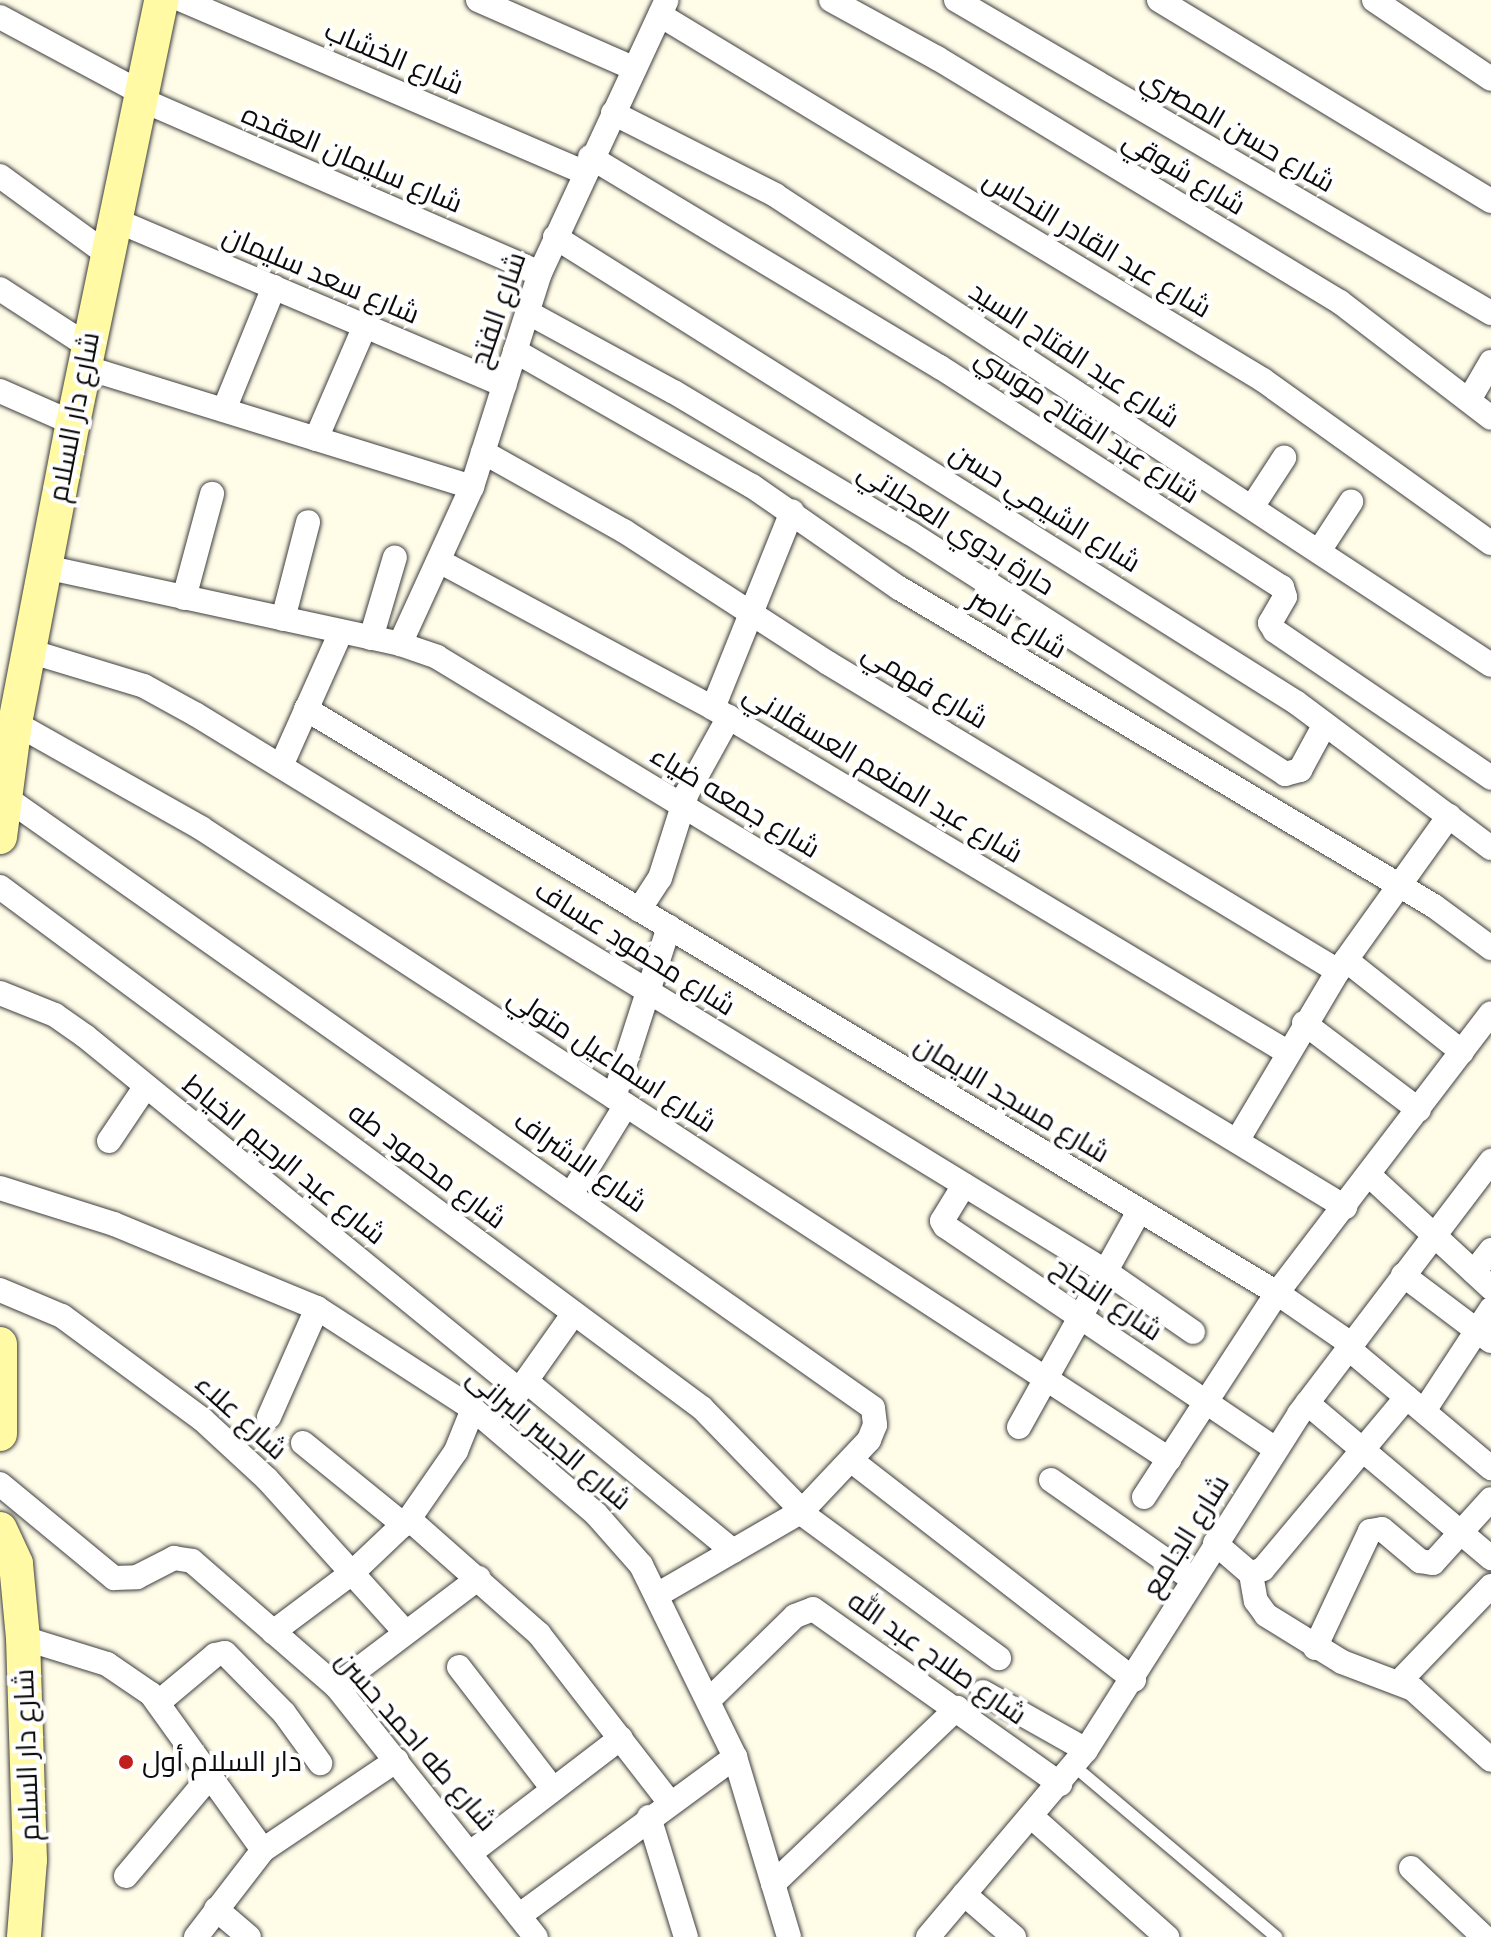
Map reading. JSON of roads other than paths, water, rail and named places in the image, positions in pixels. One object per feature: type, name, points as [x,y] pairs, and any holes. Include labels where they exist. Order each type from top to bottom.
[{"type":"main road","name":"شارع دار السلام","points":[[0,837],[8,714],[29,651],[86,356],[161,0]]},
{"type":"main road","points":[[0,1344],[0,1434]]},
{"type":"main road","name":"شارع دار السلام","points":[[0,1529],[16,1564],[23,1638],[30,1860],[24,1937]]},
{"type":"main road","name":"شارع دار السلام","points":[[0,1596],[10,1874],[2,1937]]},
{"type":"street","name":"شارع الخشاب","points":[[182,0],[586,164]]},
{"type":"street","points":[[478,0],[635,69]]},
{"type":"street","name":"شارع شوقي","points":[[831,0],[937,58],[1340,302],[1491,418]]},
{"type":"street","name":"شارع حسن المصري","points":[[956,0],[1491,313]]},
{"type":"street","points":[[1159,0],[1491,201]]},
{"type":"street","points":[[1374,0],[1491,79]]},
{"type":"street","name":"شارع الفتح","points":[[400,644],[472,487],[540,273],[586,164],[663,8]]},
{"type":"street","name":"شارع عبد القادر النحاس","points":[[663,8],[1263,380],[1491,543]]},
{"type":"street","name":"شارع سليمان العقده","points":[[0,17],[141,96],[540,273]]},
{"type":"street","name":"شارع عبد الفتاح السيد","points":[[613,113],[775,195],[1491,665]]},
{"type":"street","name":"شارع عبد الفتاح موسي","points":[[586,164],[940,367],[1282,587],[1285,597],[1270,623],[1275,631],[1491,778]]},
{"type":"street","points":[[0,176],[107,254]]},
{"type":"street","name":"شارع سعد سليمان","points":[[115,220],[504,385]]},
{"type":"street","name":"شارع الشيمي حسن","points":[[555,237],[770,368],[1325,724],[1491,848]]},
{"type":"street","points":[[224,410],[274,287]]},
{"type":"street","points":[[0,289],[86,356],[224,410],[472,487]]},
{"type":"street","name":"حارة بدوي العجلاتي","points":[[527,312],[674,392],[910,533],[1285,774],[1300,770],[1325,724]]},
{"type":"street","points":[[316,439],[365,326]]},
{"type":"street","name":"شارع ناصر","points":[[515,351],[792,511],[910,595],[1402,887],[1491,948]]},
{"type":"street","points":[[1469,400],[1491,362]]},
{"type":"street","points":[[0,391],[73,423]]},
{"type":"street","name":"شارع فهمي","points":[[483,452],[624,531],[751,614],[1342,966],[1462,1052]]},
{"type":"street","points":[[1252,507],[1284,458]]},
{"type":"street","points":[[184,598],[212,494]]},
{"type":"street","points":[[1319,551],[1351,502]]},
{"type":"street","points":[[639,910],[660,878],[682,805],[721,712],[751,614],[792,511]]},
{"type":"street","points":[[283,619],[308,522]]},
{"type":"street","points":[[371,638],[395,557]]},
{"type":"street","name":"شارع عبد المنعم العسقلاني","points":[[439,561],[721,712],[1287,1052]]},
{"type":"street","name":"شارع جمعه ضياء","points":[[45,567],[400,644],[448,663],[1345,1207]]},
{"type":"street","points":[[281,766],[341,632]]},
{"type":"street","name":"شارع محمود عساف","points":[[29,651],[144,686],[281,766],[1105,1271],[1193,1332]]},
{"type":"street","name":"شارع مسجد الايمان","points":[[306,709],[1277,1293],[1349,1346],[1491,1468]]},
{"type":"street","name":"شارع اسماعيل متولي","points":[[8,714],[201,828],[1169,1459]]},
{"type":"street","name":"شارع الاشراف","points":[[5,797],[861,1396],[873,1408],[875,1425],[852,1461],[801,1512],[657,1595]]},
{"type":"street","points":[[1237,1141],[1304,1023],[1449,816]]},
{"type":"street","name":"شارع محمود طه","points":[[0,887],[702,1408],[801,1512],[999,1658]]},
{"type":"street","points":[[572,1193],[620,1101],[648,991],[669,927]]},
{"type":"street","name":"شارع عبد الرحيم الخياط","points":[[0,993],[55,1015],[733,1551]]},
{"type":"street","points":[[1144,1497],[1277,1293],[1491,1013]]},
{"type":"street","points":[[1304,1023],[1419,1110]]},
{"type":"street","points":[[109,1141],[146,1086]]},
{"type":"street","name":"شارع الجامع","points":[[928,1937],[1073,1766],[1134,1680],[1215,1543],[1307,1403],[1491,1161]]},
{"type":"street","points":[[1369,1175],[1483,1280],[1491,1250]]},
{"type":"street","name":"شارع النجاح","points":[[964,1185],[943,1224],[1276,1449]]},
{"type":"street","name":"شارع الجسر البرانى","points":[[0,1188],[114,1224],[317,1308],[473,1409],[620,1538],[657,1595],[735,1757],[789,1937]]},
{"type":"street","points":[[1019,1427],[1139,1211]]},
{"type":"street","points":[[1403,1275],[1484,1336]]},
{"type":"street","name":"شارع علاء","points":[[0,1290],[62,1316],[203,1420],[267,1479],[406,1633]]},
{"type":"street","points":[[269,1417],[317,1308]]},
{"type":"street","points":[[1251,1574],[1263,1569],[1364,1449],[1484,1336],[1491,1309]]},
{"type":"street","points":[[494,1426],[574,1313]]},
{"type":"street","points":[[1307,1403],[1491,1558]]},
{"type":"street","points":[[273,1632],[352,1573],[407,1522],[456,1451],[473,1409]]},
{"type":"street","points":[[303,1443],[479,1578],[567,1664],[670,1803]]},
{"type":"street","points":[[852,1461],[1134,1680]]},
{"type":"street","points":[[1051,1480],[1194,1580]]},
{"type":"street","name":"شارع طه احمد حسن","points":[[0,1484],[114,1578],[137,1577],[174,1558],[192,1561],[336,1686],[473,1851],[536,1937]]},
{"type":"street","points":[[1315,1648],[1370,1531],[1382,1529],[1426,1563],[1439,1560],[1491,1499]]},
{"type":"street","points":[[1215,1543],[1251,1574],[1260,1609],[1315,1648],[1399,1682],[1426,1699],[1491,1760]]},
{"type":"street","points":[[336,1686],[479,1578]]},
{"type":"street","points":[[1399,1682],[1491,1586]]},
{"type":"street","name":"شارع صلاح عبد الله","points":[[709,1700],[795,1616],[813,1609],[957,1708],[1073,1766]]},
{"type":"street","points":[[23,1638],[107,1664],[159,1702],[263,1850]]},
{"type":"street","points":[[159,1702],[215,1655],[225,1653],[284,1713],[320,1763]]},
{"type":"street","points":[[459,1667],[553,1789]]},
{"type":"street","points":[[983,1692],[1073,1766]]},
{"type":"street","points":[[773,1884],[957,1708]]},
{"type":"street","points":[[473,1851],[621,1738]]},
{"type":"street","points":[[520,1915],[649,1817],[735,1757]]},
{"type":"street","points":[[196,1937],[263,1850],[397,1760]]},
{"type":"street","points":[[126,1876],[211,1775]]},
{"type":"street","points":[[649,1817],[686,1937]]},
{"type":"street","points":[[1032,1817],[1167,1937]]},
{"type":"street","points":[[1411,1868],[1484,1937]]},
{"type":"street","points":[[964,1894],[1014,1937]]},
{"type":"street","points":[[216,1909],[249,1937]]},
{"type":"lane","points":[[1073,1766],[1276,1937]]},
{"type":"place","name":"دار السلام أول","points":[[126,1762]]}]
